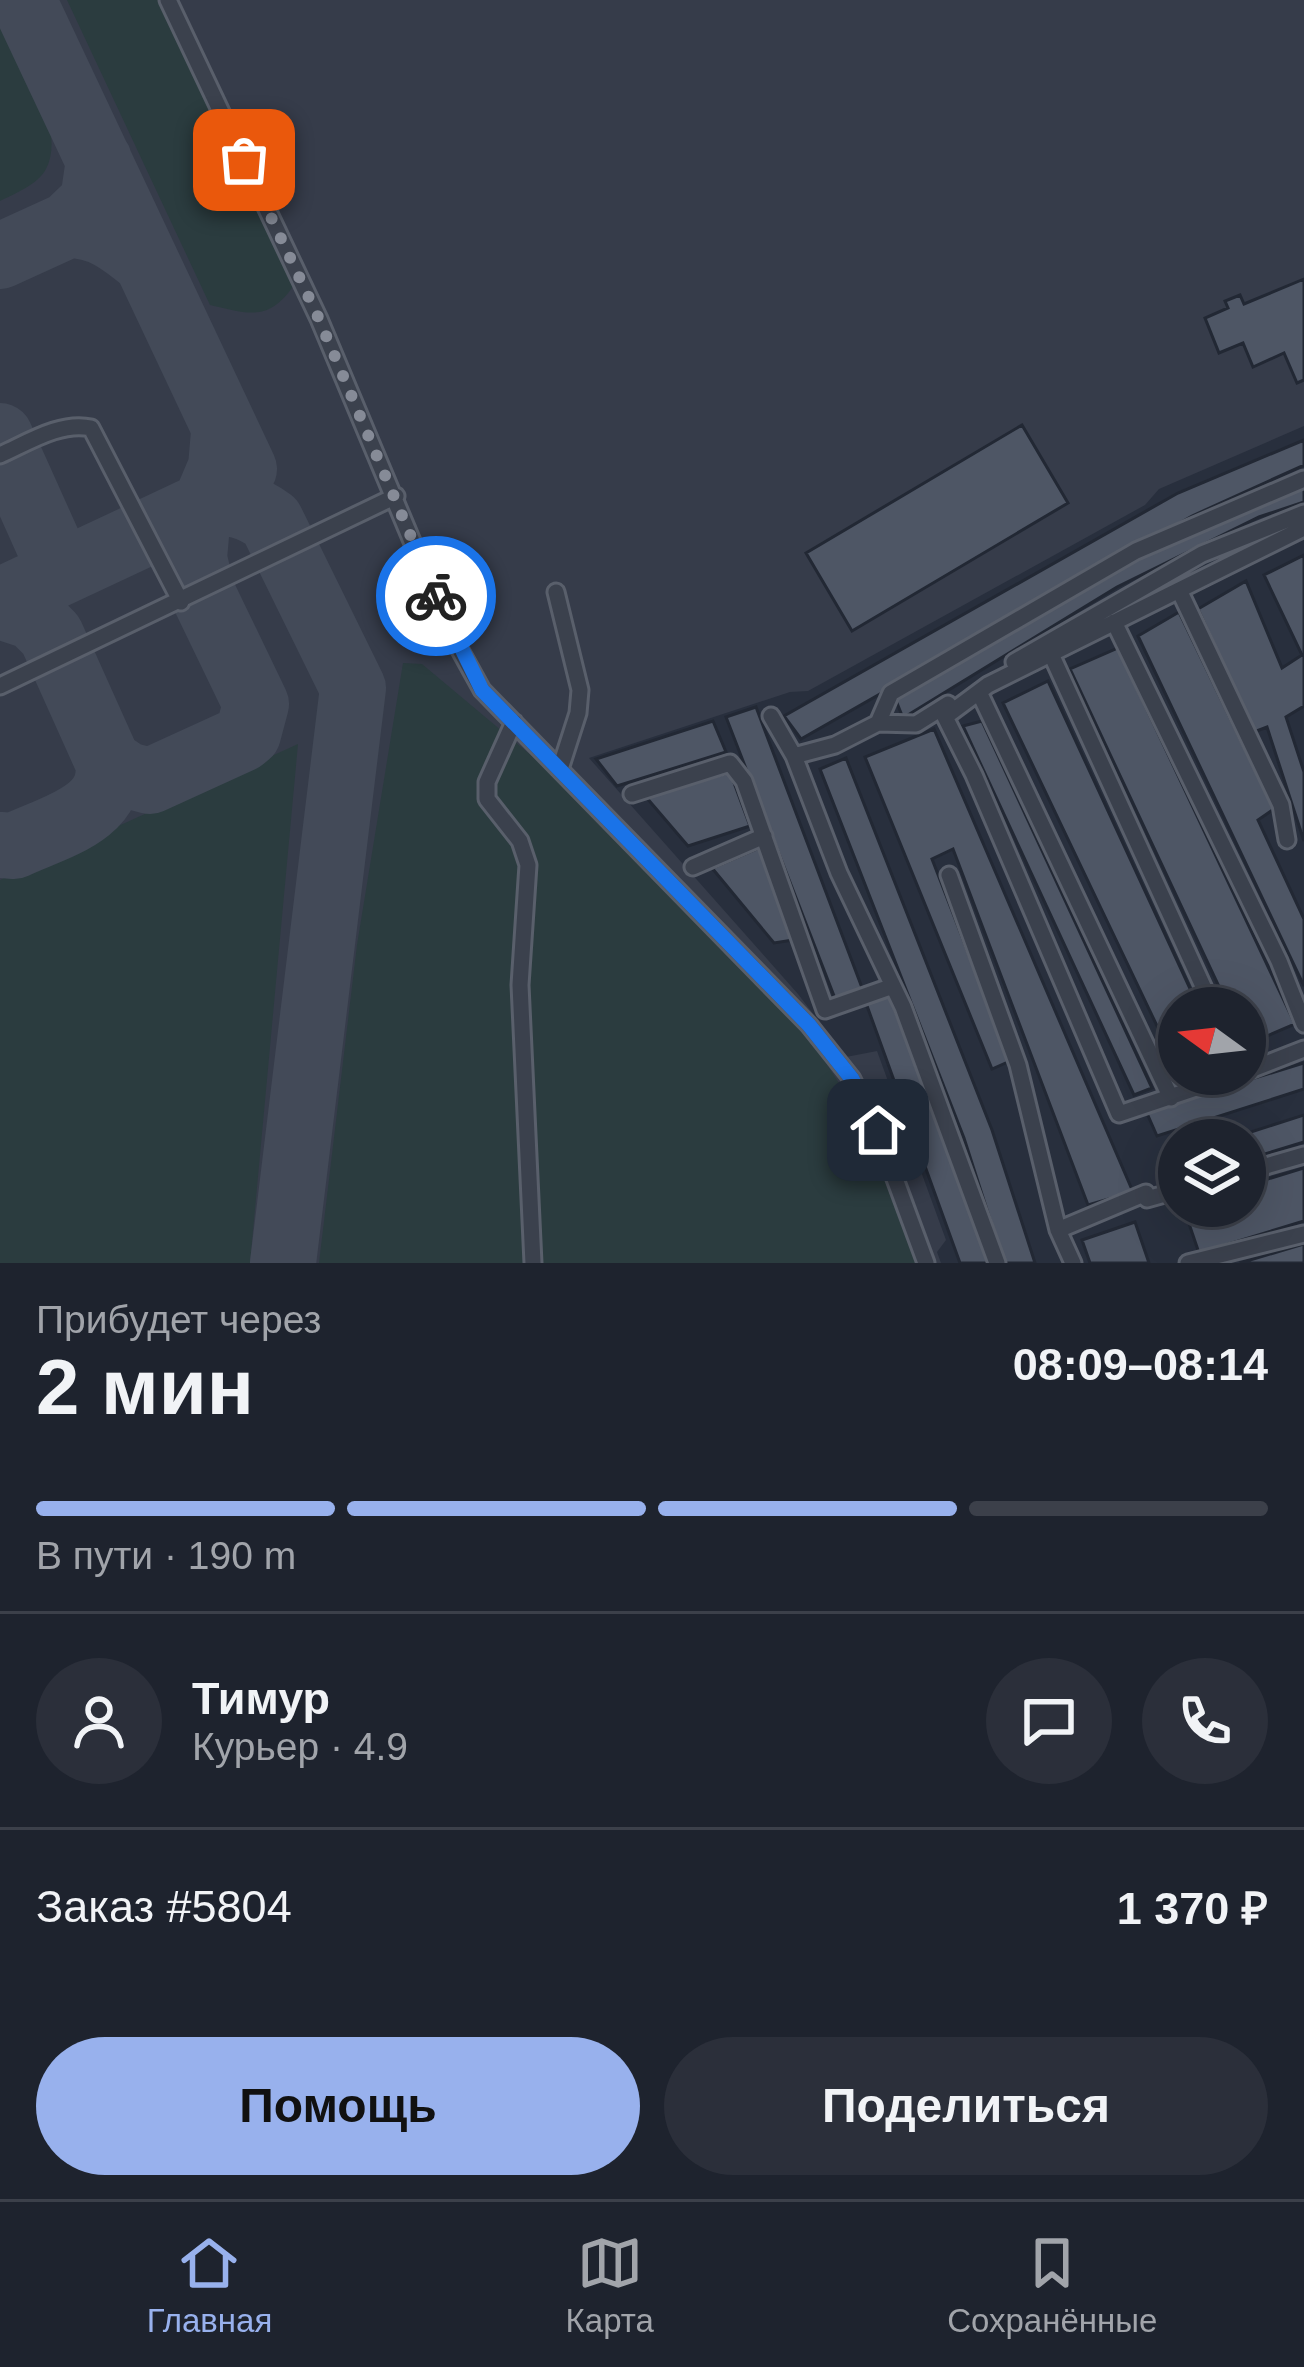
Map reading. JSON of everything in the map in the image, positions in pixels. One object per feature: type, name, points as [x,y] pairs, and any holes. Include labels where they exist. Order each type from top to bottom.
[{"type":"lane","points":[[168,0],[319,319],[450,632],[482,690],[809,1025],[852,1079],[878,1130],[926,1263]]},
{"type":"lane","points":[[0,455],[59,430],[77,425],[91,428],[181,602]]},
{"type":"lane","points":[[878,723],[891,693],[1041,605],[1136,551],[1304,479]]},
{"type":"lane","points":[[0,686],[396,496]]},
{"type":"lane","points":[[794,756],[835,745],[878,723],[916,724],[1202,554],[1304,513]]},
{"type":"lane","points":[[1180,1095],[1118,1114],[945,717],[980,692],[1051,654],[1304,528]]},
{"type":"lane","points":[[1179,590],[1281,805],[1288,840]]},
{"type":"lane","points":[[556,592],[580,690],[578,713],[560,769]]},
{"type":"lane","points":[[1114,622],[1279,961],[1304,1024]]},
{"type":"lane","points":[[1051,654],[1203,987]]},
{"type":"lane","points":[[980,692],[1171,1098]]},
{"type":"lane","points":[[771,716],[794,756],[839,873],[893,986],[997,1263]]},
{"type":"lane","points":[[514,722],[488,782],[487,799],[520,841],[528,865],[520,986],[533,1263]]},
{"type":"lane","points":[[632,794],[730,763],[744,781],[825,1010],[893,986]]},
{"type":"lane","points":[[693,867],[764,836]]},
{"type":"lane","points":[[949,875],[1018,1066],[1058,1230],[1073,1263]]},
{"type":"lane","points":[[1266,1064],[1304,1049]]},
{"type":"lane","points":[[1266,1166],[1304,1155]]},
{"type":"lane","points":[[1058,1230],[1158,1194]]},
{"type":"lane","points":[[1188,1263],[1304,1234]]},
{"type":"shaded area","points":[[0,0],[1304,0],[1304,426],[1159,489],[1145,505],[808,691],[790,692],[589,758],[798,994],[846,1057],[877,1051],[946,1240],[937,1252],[941,1263],[0,1263]]},
{"type":"shaded area","points":[[67,0],[158,0],[294,285],[276,305],[247,312],[210,305]]},
{"type":"shaded area","points":[[0,13],[46,111],[51,152],[37,180],[0,201]]},
{"type":"shaded area","points":[[403,663],[422,664],[545,767],[782,1007],[819,1052],[869,1130],[921,1263],[319,1263],[357,945]]},
{"type":"shaded area","points":[[298,744],[250,1263],[0,1263],[0,880]]},
{"type":"building","points":[[1304,279],[1304,380],[1297,383],[1284,353],[1253,367],[1243,343],[1219,353],[1205,318],[1228,308],[1225,301],[1240,295],[1244,304]]},
{"type":"building","points":[[1022,425],[1068,503],[852,631],[806,553]]},
{"type":"building","points":[[1304,440],[1304,465],[1192,516],[801,739],[784,716],[1178,493]]},
{"type":"building","points":[[1304,486],[1304,502],[1259,517],[1117,587],[903,718],[895,698],[1107,570]]},
{"type":"building","points":[[1304,555],[1304,706],[1286,717],[1304,772],[1304,841],[1267,727],[1254,732],[1198,609],[1246,581],[1282,668],[1302,655],[1264,575]]},
{"type":"building","points":[[1179,612],[1274,809],[1258,820],[1304,919],[1304,986],[1138,636]]},
{"type":"building","points":[[1118,648],[1295,1024],[1266,1036],[1266,987],[1219,987],[1070,669]]},
{"type":"building","points":[[1048,681],[1189,987],[1158,987],[1158,1028],[1003,703]]},
{"type":"building","points":[[756,707],[864,993],[836,1001],[726,717]]},
{"type":"building","points":[[713,721],[726,752],[617,786],[596,759]]},
{"type":"building","points":[[982,721],[1152,1088],[1134,1095],[963,726]]},
{"type":"building","points":[[934,729],[1133,1192],[1088,1205],[953,849],[932,859],[1010,1061],[992,1069],[865,757]]},
{"type":"building","points":[[846,758],[992,1130],[1035,1263],[1004,1263],[964,1138],[820,769]]},
{"type":"building","points":[[730,772],[750,826],[688,846],[646,797]]},
{"type":"building","points":[[761,847],[793,940],[774,943],[712,868]]},
{"type":"building","points":[[889,994],[991,1263],[960,1263],[866,1003]]},
{"type":"building","points":[[1304,1063],[1304,1089],[1210,1119],[1158,1119],[1157,1136],[1146,1111],[1199,1095],[1266,1095],[1266,1075]]},
{"type":"building","points":[[1304,1115],[1304,1142],[1266,1154],[1266,1127]]},
{"type":"building","points":[[1304,1168],[1304,1221],[1199,1253],[1190,1227],[1266,1227],[1266,1180]]},
{"type":"building","points":[[1135,1222],[1149,1263],[1090,1263],[1082,1240]]},
{"type":"building","points":[[1304,1244],[1304,1263],[1240,1263]]},
{"type":"taxiway","points":[[23,0],[244,469]]},
{"type":"taxiway","points":[[99,160],[93,201],[68,225],[110,236],[145,261]]},
{"type":"taxiway","points":[[0,256],[68,225]]},
{"type":"taxiway","points":[[0,606],[33,617],[51,635],[108,762],[127,775],[150,781],[242,739],[248,734],[256,704],[202,592],[194,558],[197,524],[221,467],[224,432]]},
{"type":"taxiway","points":[[0,436],[53,554],[68,562],[85,561]]},
{"type":"taxiway","points":[[0,601],[205,505],[240,506],[271,521],[353,688],[283,1263]]},
{"type":"taxiway","points":[[0,845],[14,846],[92,807],[108,780],[108,762]]},
{"type":"way so far","points":[[244,160],[319,319],[436,596]]},
{"type":"route","points":[[436,596],[482,690],[809,1025],[852,1079],[878,1130]]}]
